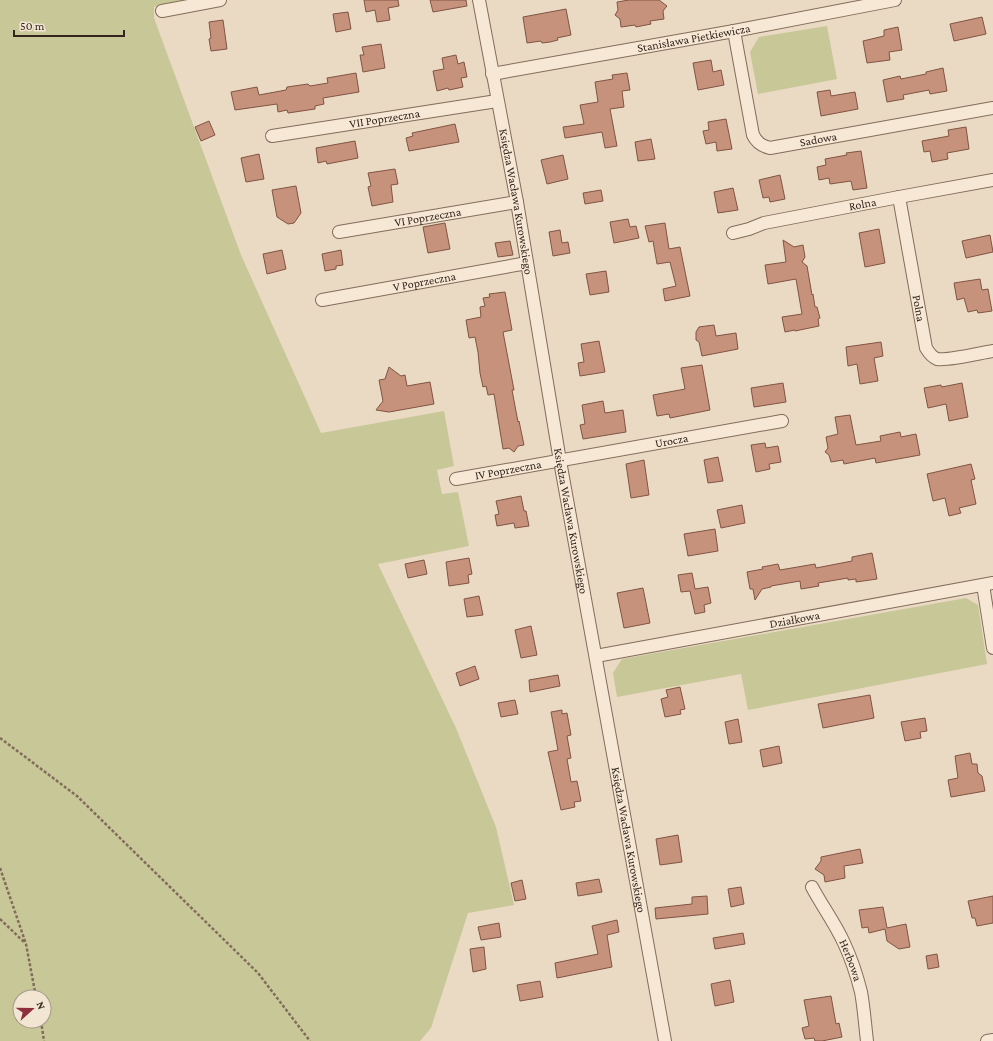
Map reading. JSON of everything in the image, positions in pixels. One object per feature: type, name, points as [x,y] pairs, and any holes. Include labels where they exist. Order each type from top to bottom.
[{"type":"street","points":[[162,11],[220,0]]},
{"type":"street","name":"Księdza Wacława Kurowskiego","points":[[478,0],[517,202],[560,461],[665,1041]]},
{"type":"street","name":"Stanisława Pietkiewicza","points":[[492,74],[734,31],[895,0]]},
{"type":"street","name":"Sadowa","points":[[734,31],[753,135],[756,141],[763,146],[770,148],[993,108]]},
{"type":"street","name":"VII Poprzeczna","points":[[272,136],[497,100]]},
{"type":"street","name":"Rolna","points":[[733,233],[749,230],[764,223],[993,180]]},
{"type":"street","name":"Polna","points":[[899,197],[926,348],[930,354],[937,359],[993,351]]},
{"type":"street","name":"VI Poprzeczna","points":[[339,232],[517,202]]},
{"type":"street","name":"V Poprzeczna","points":[[322,300],[527,263]]},
{"type":"street","name":"Urocza","points":[[560,461],[782,421]]},
{"type":"street","name":"IV Poprzeczna","points":[[456,479],[560,461]]},
{"type":"street","points":[[988,584],[993,648]]},
{"type":"street","name":"Działkowa","points":[[596,656],[988,584]]},
{"type":"street","name":"Herbowa","points":[[812,887],[830,916],[844,944],[854,970],[860,992],[868,1041]]},
{"type":"street","points":[[987,1041],[993,1040]]},
{"type":"path","points":[[0,738],[72,791],[83,801],[258,973],[310,1041]]},
{"type":"path","points":[[0,868],[26,944],[34,989]]},
{"type":"path","points":[[0,919],[26,944]]},
{"type":"path","points":[[42,1029],[44,1041]]},
{"type":"green space","points":[[0,0],[196,0],[154,7],[154,18],[241,255],[321,433],[444,411],[454,466],[437,470],[442,494],[458,492],[469,546],[378,564],[456,728],[496,827],[514,905],[468,913],[431,1028],[420,1041],[0,1041]]},
{"type":"green space","points":[[827,26],[837,79],[758,94],[750,52],[759,37]]},
{"type":"green space","points":[[966,598],[978,605],[987,664],[748,710],[741,674],[617,697],[613,673],[622,659]]},
{"type":"building","points":[[364,0],[398,0],[399,6],[388,8],[390,20],[377,22],[375,10],[366,12]]},
{"type":"building","points":[[430,0],[466,0],[467,6],[433,12]]},
{"type":"building","points":[[629,0],[659,0],[667,6],[663,11],[664,19],[650,21],[651,24],[636,27],[635,25],[621,27],[620,19],[615,15],[618,10],[617,2]]},
{"type":"building","points":[[566,9],[571,35],[557,38],[558,40],[550,42],[542,43],[541,41],[527,43],[523,17]]},
{"type":"building","points":[[348,12],[351,29],[336,32],[333,14]]},
{"type":"building","points":[[982,17],[986,34],[954,41],[950,24]]},
{"type":"building","points":[[223,20],[227,49],[211,51],[209,22]]},
{"type":"building","points":[[898,27],[902,50],[889,52],[890,60],[867,63],[863,41],[884,36],[884,30]]},
{"type":"building","points":[[381,44],[385,68],[363,72],[360,55],[364,55],[362,47]]},
{"type":"building","points":[[456,55],[458,64],[464,62],[467,77],[461,78],[463,87],[449,90],[448,88],[437,91],[433,71],[444,69],[442,58]]},
{"type":"building","points":[[711,60],[713,72],[721,70],[724,85],[698,90],[693,63]]},
{"type":"building","points":[[943,68],[947,91],[930,94],[929,90],[903,95],[904,99],[887,102],[883,80],[900,76],[901,79],[926,74],[926,72]]},
{"type":"building","points":[[356,73],[359,92],[323,98],[324,104],[315,106],[315,109],[288,113],[287,110],[278,112],[277,104],[235,110],[231,92],[257,87],[259,95],[286,90],[287,87],[308,84],[310,86],[328,83],[327,78]]},
{"type":"building","points":[[627,73],[630,90],[622,91],[624,107],[610,109],[617,146],[605,148],[602,132],[565,138],[563,127],[584,124],[580,105],[598,102],[595,82],[613,79],[612,75]]},
{"type":"building","points":[[830,90],[831,96],[855,92],[858,109],[821,116],[817,92]]},
{"type":"building","points":[[726,119],[732,149],[717,151],[716,142],[706,144],[703,131],[709,130],[708,122]]},
{"type":"building","points":[[209,121],[215,135],[201,141],[195,127]]},
{"type":"building","points":[[455,124],[459,142],[409,151],[406,138],[413,136],[412,133]]},
{"type":"building","points":[[966,127],[969,149],[947,153],[948,159],[932,162],[930,151],[924,152],[922,141],[949,136],[948,130]]},
{"type":"building","points":[[651,139],[655,159],[638,161],[635,142]]},
{"type":"building","points":[[355,141],[358,158],[327,164],[326,161],[318,163],[316,148]]},
{"type":"building","points":[[861,151],[867,188],[853,190],[851,181],[830,184],[829,178],[819,180],[817,167],[826,165],[825,159],[847,155],[846,153]]},
{"type":"building","points":[[259,154],[264,179],[246,182],[241,158]]},
{"type":"building","points":[[563,155],[568,179],[547,184],[541,160]]},
{"type":"building","points":[[395,169],[398,184],[391,185],[393,202],[372,206],[368,187],[371,186],[368,173]]},
{"type":"building","points":[[780,175],[785,199],[770,202],[769,197],[763,198],[759,180]]},
{"type":"building","points":[[296,186],[301,213],[294,223],[288,224],[277,217],[272,190]]},
{"type":"building","points":[[733,188],[738,210],[718,213],[714,192]]},
{"type":"building","points":[[601,190],[603,201],[585,204],[583,193]]},
{"type":"building","points":[[628,219],[630,227],[636,226],[639,238],[614,243],[610,222]]},
{"type":"building","points":[[445,223],[450,249],[428,253],[423,227]]},
{"type":"building","points":[[665,223],[669,249],[680,247],[690,296],[665,301],[663,289],[676,286],[670,262],[657,264],[653,241],[649,242],[645,226]]},
{"type":"building","points":[[879,229],[885,263],[865,267],[859,233]]},
{"type":"building","points":[[560,230],[562,243],[568,242],[570,253],[553,256],[549,232]]},
{"type":"building","points":[[990,235],[993,252],[966,258],[962,241]]},
{"type":"building","points":[[783,240],[794,247],[803,245],[805,257],[802,262],[807,266],[815,307],[817,307],[820,318],[818,319],[819,326],[785,332],[782,317],[802,314],[796,279],[768,284],[765,265],[786,262]]},
{"type":"building","points":[[510,241],[513,255],[498,257],[495,243]]},
{"type":"building","points":[[282,250],[286,269],[267,274],[263,254]]},
{"type":"building","points":[[341,250],[343,265],[336,266],[336,269],[325,271],[322,254]]},
{"type":"building","points":[[606,271],[609,292],[590,295],[586,274]]},
{"type":"building","points":[[980,279],[982,290],[988,289],[992,311],[978,313],[977,310],[968,312],[964,298],[957,300],[954,283]]},
{"type":"building","points":[[505,292],[512,330],[503,332],[514,390],[512,390],[524,445],[518,446],[514,452],[509,448],[503,449],[494,394],[488,395],[486,386],[483,387],[475,337],[469,338],[466,320],[481,317],[480,307],[485,306],[483,298],[490,297],[489,294]]},
{"type":"building","points":[[714,325],[716,336],[736,333],[738,349],[702,356],[699,342],[696,340],[696,332],[699,327]]},
{"type":"building","points":[[599,341],[605,372],[580,376],[578,363],[584,362],[581,344]]},
{"type":"building","points":[[881,342],[883,356],[874,358],[878,381],[860,384],[857,364],[848,366],[846,347]]},
{"type":"building","points":[[702,365],[710,410],[670,418],[669,414],[657,416],[653,395],[685,389],[681,368]]},
{"type":"building","points":[[389,367],[401,376],[405,375],[407,386],[430,382],[434,404],[389,412],[376,410],[383,401],[379,380],[385,379]]},
{"type":"building","points":[[783,383],[786,402],[754,407],[751,388]]},
{"type":"building","points":[[962,383],[968,417],[949,421],[946,404],[928,408],[924,388],[941,385],[942,387]]},
{"type":"building","points":[[603,401],[605,413],[623,410],[626,432],[583,439],[580,425],[585,424],[582,405]]},
{"type":"building","points":[[850,415],[856,445],[881,441],[880,436],[900,432],[901,437],[916,434],[920,455],[876,463],[875,458],[844,464],[843,460],[831,462],[829,455],[825,452],[828,448],[826,437],[838,434],[835,417]]},
{"type":"building","points":[[765,443],[766,448],[778,446],[781,462],[769,464],[770,469],[756,472],[751,445]]},
{"type":"building","points":[[718,457],[723,481],[708,483],[704,460]]},
{"type":"building","points":[[644,460],[649,495],[631,498],[626,464]]},
{"type":"building","points":[[971,464],[975,479],[971,480],[976,504],[959,508],[961,513],[949,516],[945,498],[933,501],[927,474]]},
{"type":"building","points":[[521,496],[529,526],[515,528],[514,523],[497,526],[495,515],[499,514],[496,501]]},
{"type":"building","points":[[742,505],[745,523],[721,528],[717,510]]},
{"type":"building","points":[[715,529],[718,551],[688,556],[684,534]]},
{"type":"building","points":[[872,553],[877,579],[856,582],[856,579],[848,580],[848,578],[818,583],[819,586],[801,589],[800,581],[762,589],[755,600],[753,589],[750,589],[747,572],[763,569],[762,567],[778,564],[780,570],[815,564],[816,568],[852,561],[852,557]]},
{"type":"building","points":[[469,558],[472,574],[468,575],[469,583],[449,586],[446,562]]},
{"type":"building","points":[[424,560],[427,574],[408,578],[405,564]]},
{"type":"building","points":[[692,573],[695,589],[708,587],[711,603],[704,605],[705,612],[695,614],[690,591],[681,592],[678,575]]},
{"type":"building","points":[[643,588],[650,623],[624,628],[617,593]]},
{"type":"building","points":[[479,596],[483,615],[467,617],[464,599]]},
{"type":"building","points":[[531,626],[537,655],[521,658],[515,630]]},
{"type":"building","points":[[475,666],[479,679],[460,686],[456,673]]},
{"type":"building","points":[[558,675],[560,686],[530,692],[529,680]]},
{"type":"building","points":[[680,687],[685,709],[680,710],[681,714],[665,717],[661,699],[668,697],[666,690]]},
{"type":"building","points":[[870,695],[874,718],[823,728],[818,704]]},
{"type":"building","points":[[515,700],[518,714],[501,717],[498,703]]},
{"type":"building","points":[[562,710],[562,714],[567,713],[571,735],[567,736],[571,758],[567,759],[571,782],[577,781],[581,801],[574,802],[575,807],[561,810],[548,752],[558,750],[551,712]]},
{"type":"building","points":[[925,718],[927,731],[920,732],[921,738],[905,741],[901,722]]},
{"type":"building","points":[[738,719],[742,742],[729,744],[725,722]]},
{"type":"building","points":[[779,746],[782,763],[763,767],[760,750]]},
{"type":"building","points":[[970,753],[972,764],[977,764],[978,773],[982,776],[985,791],[951,797],[948,780],[958,778],[955,756]]},
{"type":"building","points":[[678,835],[682,862],[660,865],[656,839]]},
{"type":"building","points":[[860,849],[863,863],[844,866],[845,878],[825,882],[824,875],[815,869],[821,861],[821,857]]},
{"type":"building","points":[[599,879],[602,892],[578,896],[576,883]]},
{"type":"building","points":[[522,880],[526,899],[515,901],[511,883]]},
{"type":"building","points":[[741,887],[744,904],[731,907],[728,889]]},
{"type":"building","points":[[707,896],[708,914],[656,919],[655,908],[692,904],[692,897]]},
{"type":"building","points":[[993,896],[993,923],[977,926],[975,918],[972,918],[968,901]]},
{"type":"building","points":[[883,907],[887,928],[906,924],[910,947],[899,949],[887,941],[885,929],[869,933],[868,927],[862,928],[859,910]]},
{"type":"building","points":[[617,920],[619,932],[607,935],[612,967],[557,978],[555,963],[598,954],[592,926]]},
{"type":"building","points":[[499,923],[501,937],[481,940],[478,927]]},
{"type":"building","points":[[743,933],[745,944],[715,949],[713,938]]},
{"type":"building","points":[[484,947],[486,969],[473,972],[470,949]]},
{"type":"building","points":[[937,954],[939,967],[928,969],[926,956]]},
{"type":"building","points":[[730,980],[734,1002],[715,1006],[711,984]]},
{"type":"building","points":[[540,981],[543,997],[520,1001],[517,985]]},
{"type":"building","points":[[831,996],[836,1024],[839,1023],[842,1037],[822,1041],[815,1041],[814,1038],[805,1039],[802,1028],[809,1026],[804,1000]]}]
